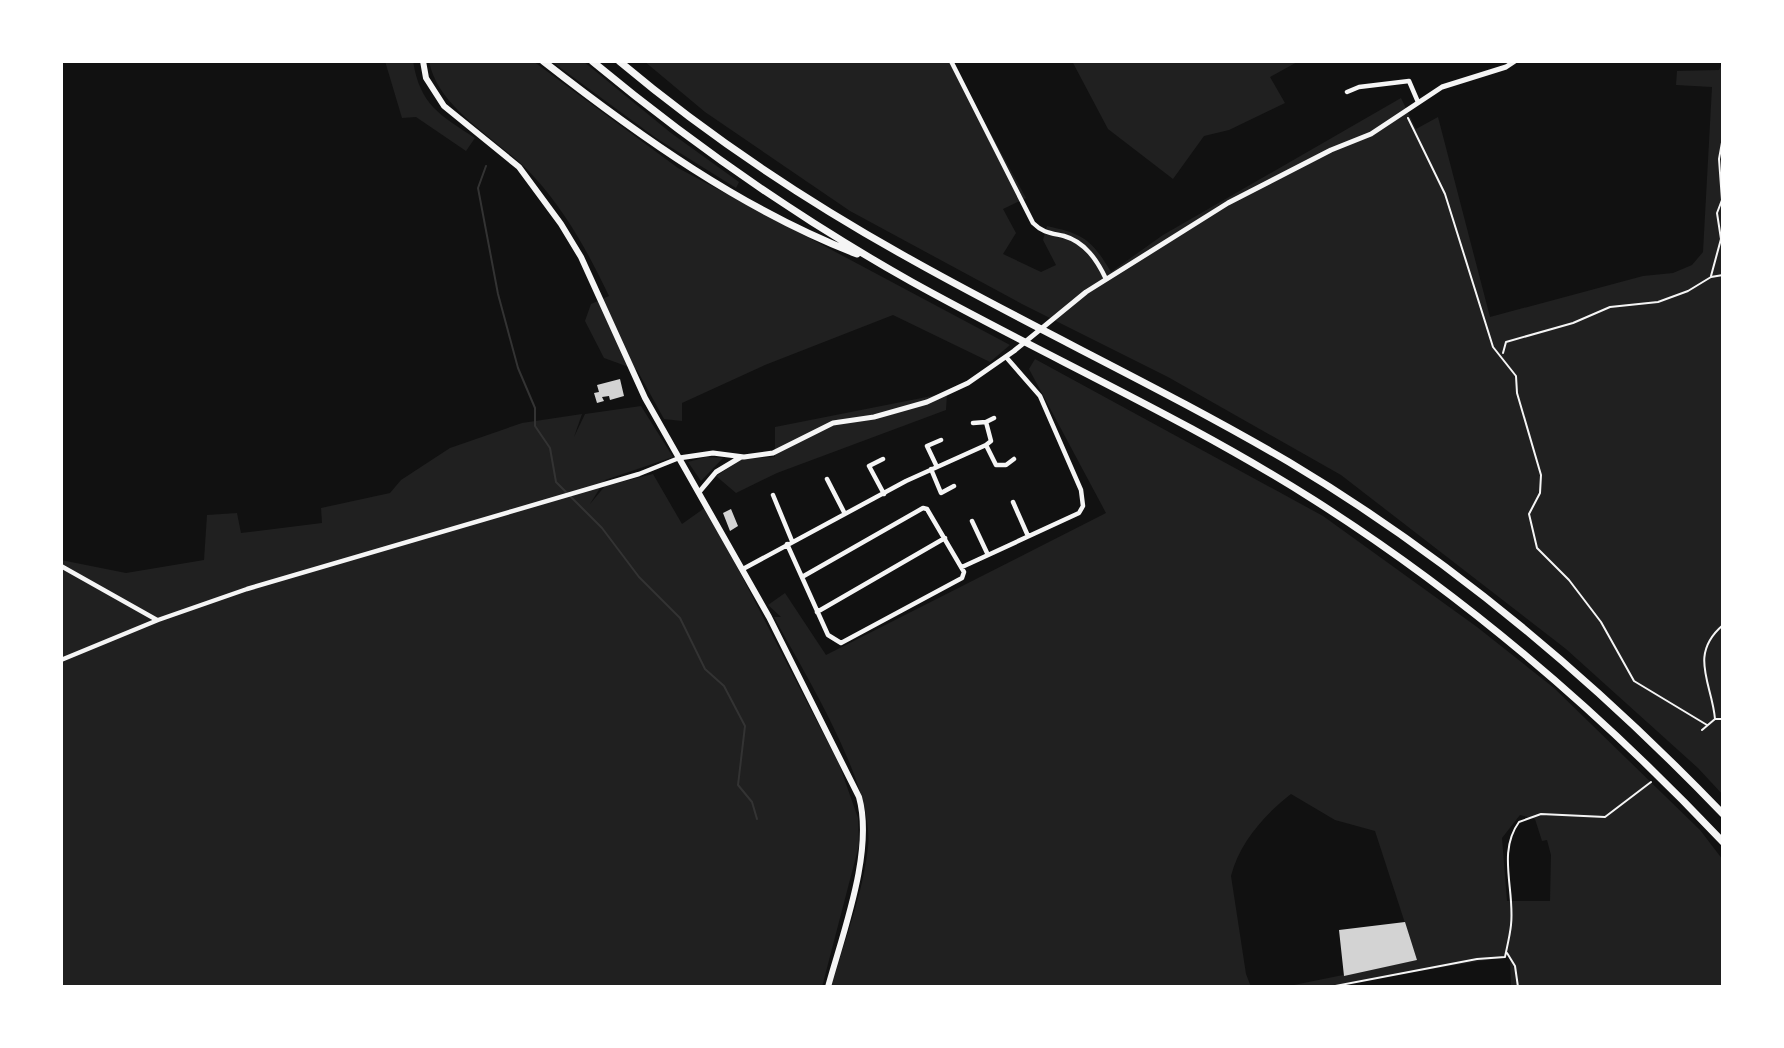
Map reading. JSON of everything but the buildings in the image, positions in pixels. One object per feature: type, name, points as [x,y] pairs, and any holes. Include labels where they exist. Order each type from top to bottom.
[{"type":"highway","points":[[543,61],[625,123],[697,170],[812,235],[877,262]]},
{"type":"highway","points":[[592,61],[724,163],[877,262],[1258,466],[1412,565],[1564,687],[1723,842]]},
{"type":"highway","points":[[619,61],[716,136],[809,200],[895,251],[1268,450],[1423,550],[1508,615],[1598,691],[1723,814]]},
{"type":"main road","points":[[423,61],[426,78],[444,106],[519,167],[561,223],[581,257],[642,393],[743,569],[859,797],[866,827],[862,856],[828,987]]},
{"type":"street","points":[[951,61],[1033,223],[1042,232],[1068,237],[1084,248],[1096,258],[1106,279]]},
{"type":"street","points":[[700,491],[727,463],[744,457],[785,450],[833,423],[874,417],[927,402],[968,383],[1006,357],[1106,279],[1228,203],[1331,150],[1371,134],[1418,102],[1464,78],[1506,67],[1515,61]]},
{"type":"street","points":[[1347,92],[1359,87],[1409,81],[1418,102]]},
{"type":"street","points":[[962,567],[1079,513],[1083,506],[1081,490],[1040,396],[1006,357]]},
{"type":"street","points":[[973,423],[994,418]]},
{"type":"street","points":[[743,569],[906,481],[986,445],[991,441],[986,422]]},
{"type":"street","points":[[941,440],[927,446],[941,493],[954,486]]},
{"type":"street","points":[[986,445],[996,465],[1006,465],[1014,459]]},
{"type":"street","points":[[61,660],[158,620],[247,589],[639,474],[679,458],[713,453],[744,457]]},
{"type":"street","points":[[883,459],[869,466],[884,494]]},
{"type":"street","points":[[827,479],[845,514]]},
{"type":"street","points":[[773,495],[802,577],[817,612],[828,635],[841,643],[962,578],[962,567],[923,508],[802,577]]},
{"type":"street","points":[[1013,502],[1028,536]]},
{"type":"street","points":[[972,521],[988,555]]},
{"type":"street","points":[[817,612],[945,538]]},
{"type":"street","points":[[61,566],[158,620]]},
{"type":"path","points":[[1406,112],[1445,194],[1493,347],[1516,376],[1517,393],[1541,475],[1540,493],[1528,514],[1537,548],[1569,580],[1601,622],[1634,681],[1707,725]]},
{"type":"path","points":[[1711,277],[1721,239],[1717,213],[1721,200],[1719,159],[1723,137]]},
{"type":"path","points":[[1502,355],[1506,342],[1610,307],[1658,302],[1688,291],[1711,277],[1723,275]]},
{"type":"path","points":[[1715,719],[1713,696],[1704,680],[1704,653],[1723,625]]},
{"type":"path","points":[[1702,730],[1715,719],[1723,719]]},
{"type":"path","points":[[1330,987],[1477,958],[1505,957],[1512,923],[1507,854],[1510,837],[1519,822],[1541,814],[1605,817],[1651,782]]},
{"type":"path","points":[[1506,952],[1515,967],[1518,987]]},
{"type":"shaded area","points":[[385,61],[413,61],[426,99],[442,115],[475,138],[466,151],[416,117],[402,118]]},
{"type":"shaded area","points":[[429,61],[533,61],[678,168],[1010,345],[990,362],[893,315],[765,365],[682,403],[682,421],[664,419],[637,370],[604,358],[585,321],[591,304],[609,296],[567,219],[522,164],[458,110],[435,79]]},
{"type":"shaded area","points":[[551,61],[583,61],[671,133],[739,182],[736,188],[656,138]]},
{"type":"shaded area","points":[[644,61],[951,61],[1026,198],[1003,209],[1016,233],[1003,254],[1041,272],[1056,265],[1043,240],[1047,226],[1070,232],[1086,240],[1111,272],[1163,235],[1401,98],[1416,129],[1438,117],[1490,317],[1643,276],[1673,273],[1692,265],[1703,252],[1712,87],[1676,85],[1677,71],[1719,70],[1723,61],[1723,795],[1698,768],[1566,649],[1341,475],[1168,377],[1022,304],[850,211],[705,112]]},
{"type":"shaded area","points":[[1072,61],[1299,61],[1270,77],[1285,103],[1229,130],[1204,136],[1173,179],[1108,129]]},
{"type":"shaded area","points":[[1035,359],[1323,516],[1477,627],[1554,688],[1700,830],[1723,860],[1723,987],[1511,987],[1510,956],[1506,953],[1505,957],[1322,987],[1284,987],[1417,960],[1375,831],[1335,820],[1291,794],[1254,830],[1240,852],[1231,876],[1246,974],[1251,987],[831,987],[866,865],[867,822],[860,793],[835,730],[774,617],[781,617],[768,605],[785,593],[826,655],[1106,513],[1029,369]],"holes":[[[1520,815],[1535,819],[1542,841],[1547,840],[1551,855],[1550,901],[1507,901],[1502,838]]]},
{"type":"shaded area","points":[[947,393],[946,410],[777,473],[736,493],[716,476],[742,459],[775,457],[775,427]]},
{"type":"shaded area","points":[[641,406],[673,457],[605,480],[590,504],[605,486],[653,474],[682,524],[706,507],[839,764],[858,818],[859,845],[822,987],[61,987],[61,560],[126,573],[204,560],[207,515],[237,513],[241,533],[322,523],[321,508],[390,493],[401,480],[450,448],[522,423],[582,414],[574,437],[585,414]]},
{"type":"shaded area","points":[[706,457],[723,458],[701,481],[688,462]]},
{"type":"waterway","points":[[486,166],[478,188],[498,294],[518,368],[535,408],[535,426],[550,448],[556,482],[566,492]]},
{"type":"waterway","points":[[570,496],[602,528],[639,577],[680,618],[705,669],[724,686],[745,726],[738,785],[752,802],[757,819]]}]
